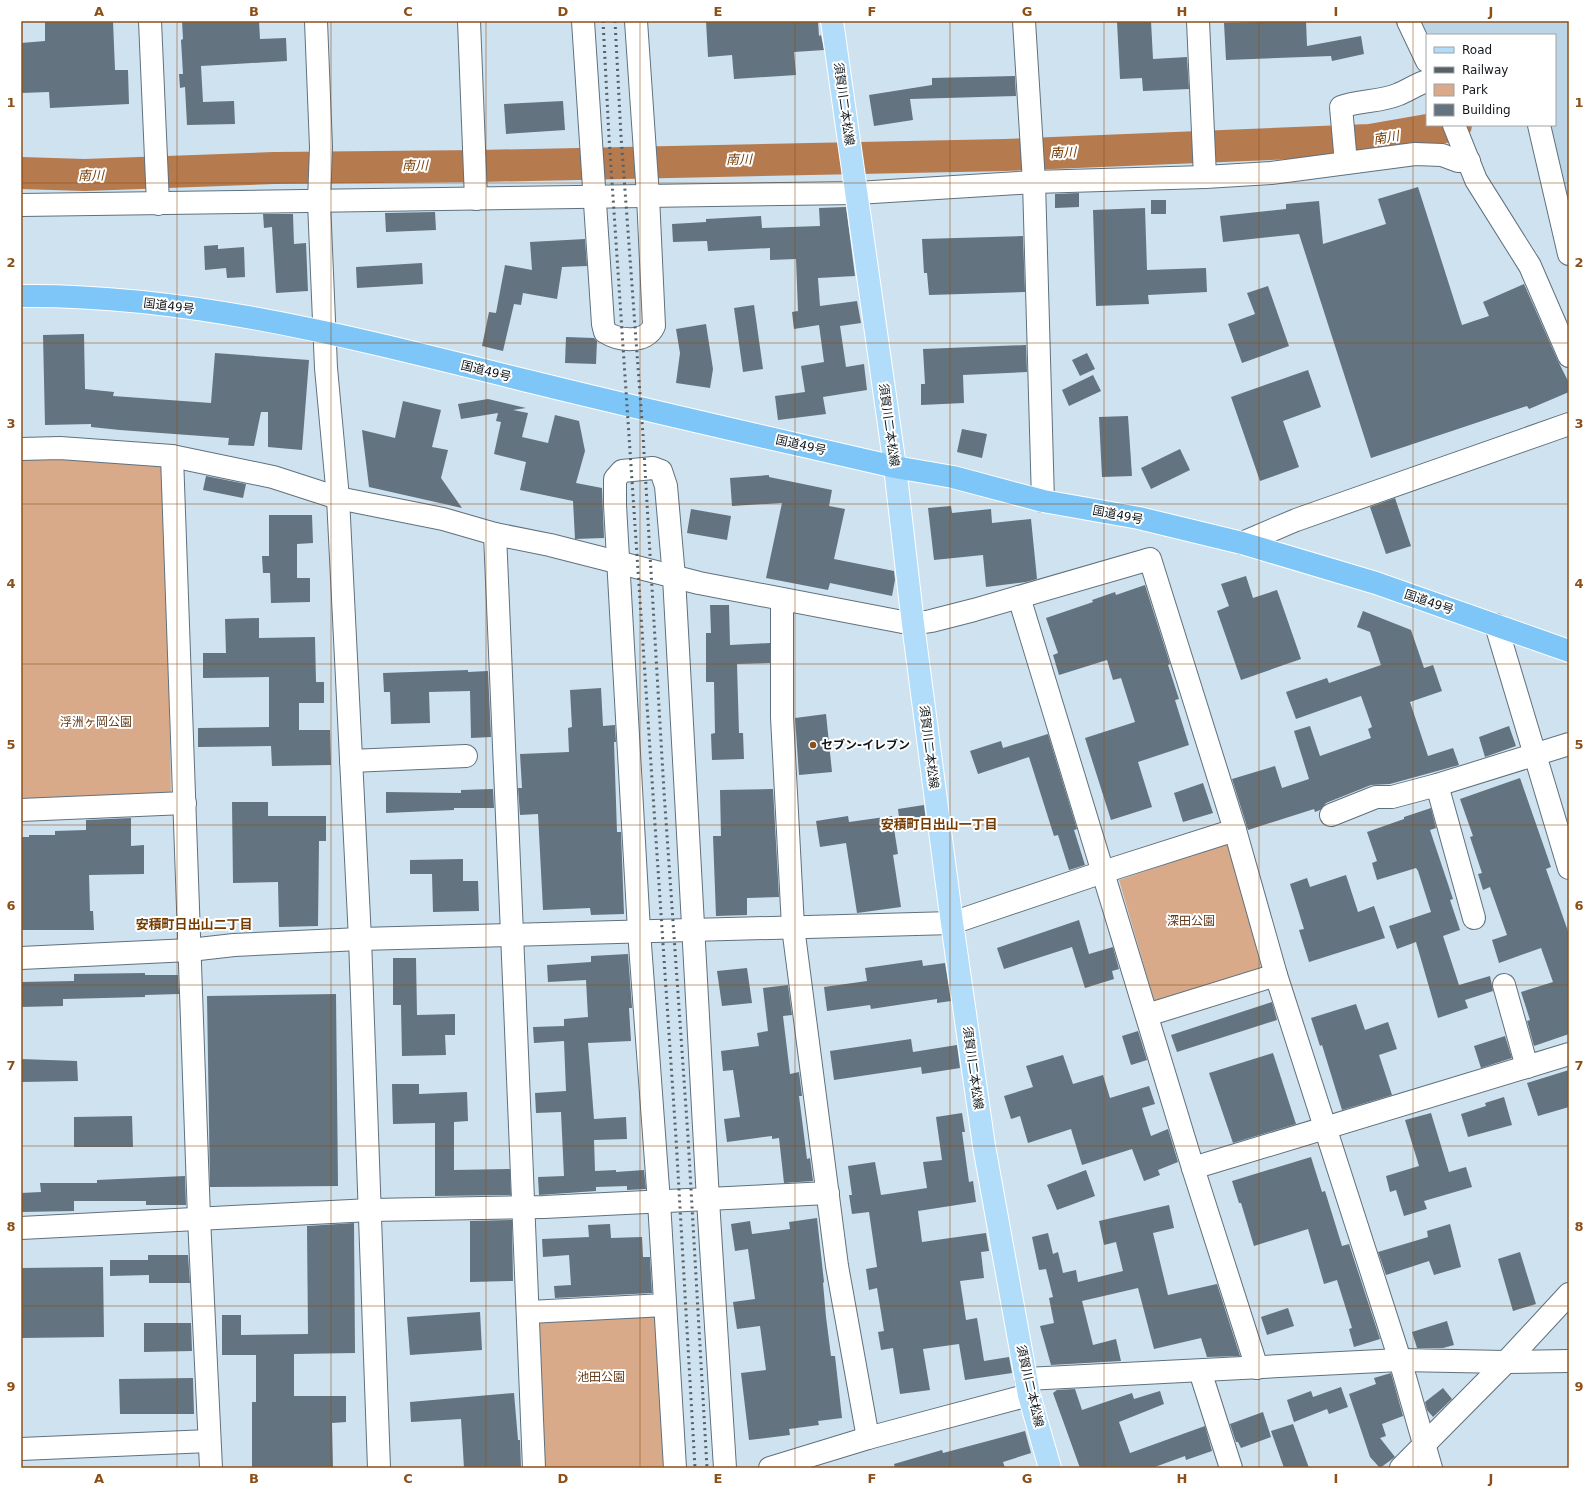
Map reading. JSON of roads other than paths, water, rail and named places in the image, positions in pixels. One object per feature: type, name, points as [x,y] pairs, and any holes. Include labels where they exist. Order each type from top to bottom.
[{"type":"highway","name":"国道49号","points":[[21,296],[50,296],[150,303],[237,315],[450,362],[895,467],[953,477],[1043,501],[1139,518],[1242,543],[1376,583],[1569,651]]},
{"type":"main road","name":"須賀川二本松線","points":[[832,21],[895,467],[913,624],[952,923],[984,1146],[1028,1387],[1050,1468]]},
{"type":"street","points":[[150,21],[158,199]]},
{"type":"street","points":[[316,21],[321,147],[319,198],[326,368],[338,498],[360,939],[379,1468]]},
{"type":"street","points":[[469,21],[476,195]]},
{"type":"street","points":[[583,21],[605,332],[614,338],[634,339],[644,337],[651,333],[654,326],[648,191],[636,21]]},
{"type":"street","points":[[1024,21],[1033,178],[1043,501]]},
{"type":"street","points":[[1198,21],[1205,173]]},
{"type":"street","points":[[1417,34],[1426,58]]},
{"type":"street","points":[[1346,156],[1341,107],[1353,103],[1398,95],[1426,81]]},
{"type":"street","points":[[1454,126],[1476,180],[1530,266],[1569,356]]},
{"type":"street","points":[[1539,126],[1569,254]]},
{"type":"street","points":[[21,205],[158,199],[319,198],[856,187],[1033,178],[1205,173],[1271,173],[1346,156],[1415,154],[1442,156],[1458,161],[1469,161]]},
{"type":"street","points":[[1242,543],[1296,520],[1569,424]]},
{"type":"street","points":[[21,448],[60,448],[172,456],[273,477],[338,498],[435,518],[674,577],[782,600],[913,624],[931,621],[1150,559],[1235,830],[1276,975],[1324,1128],[1400,1360],[1431,1468]]},
{"type":"street","points":[[172,456],[199,1218],[211,1468]]},
{"type":"street","points":[[674,1468],[660,1202],[639,931],[615,505],[615,479],[622,471],[653,468],[661,471],[666,486],[674,577],[708,1200],[725,1468]]},
{"type":"street","points":[[495,534],[511,935],[525,1207],[534,1468]]},
{"type":"street","points":[[1018,596],[1193,1168],[1257,1368]]},
{"type":"street","points":[[782,600],[782,717],[793,927],[837,1266],[868,1438]]},
{"type":"street","points":[[1496,625],[1567,854]]},
{"type":"street","points":[[1331,814],[1376,798],[1392,797],[1437,785],[1535,753],[1569,744]]},
{"type":"street","points":[[351,761],[466,756]]},
{"type":"street","points":[[1437,785],[1474,918]]},
{"type":"street","points":[[21,810],[185,803]]},
{"type":"street","points":[[21,958],[190,950],[234,945],[360,939],[952,923],[1103,872],[1235,830]]},
{"type":"street","points":[[1147,1015],[1276,975]]},
{"type":"street","points":[[1504,985],[1527,1067]]},
{"type":"street","points":[[1193,1168],[1569,1054]]},
{"type":"street","points":[[21,1228],[370,1210],[525,1207],[660,1202],[828,1193]]},
{"type":"street","points":[[1401,1468],[1506,1362],[1569,1294]]},
{"type":"street","points":[[529,1312],[665,1305]]},
{"type":"street","points":[[770,1468],[1028,1387],[1200,1371],[1400,1360],[1506,1362],[1569,1361]]},
{"type":"street","points":[[1200,1371],[1231,1468]]},
{"type":"street","points":[[21,1449],[209,1441]]},
{"type":"waterway","name":"南川","points":[[21,173],[85,175],[274,168],[480,166],[1005,155],[1370,140],[1450,126]]},
{"type":"railway","points":[[603,21],[609,137],[676,1138],[695,1468]]},
{"type":"railway","points":[[615,21],[621,136],[643,435],[664,792],[688,1137],[707,1468]]},
{"type":"place","name":"セブン-イレブン","points":[[813,745]]},
{"type":"district","name":"安積町日出山一丁目","points":[[939,824]]},
{"type":"district","name":"安積町日出山二丁目","points":[[194,924]]},
{"type":"park label","name":"浮洲ヶ岡公園","points":[[96,722]]},
{"type":"park label","name":"深田公園","points":[[1191,921]]},
{"type":"park label","name":"池田公園","points":[[601,1377]]}]
